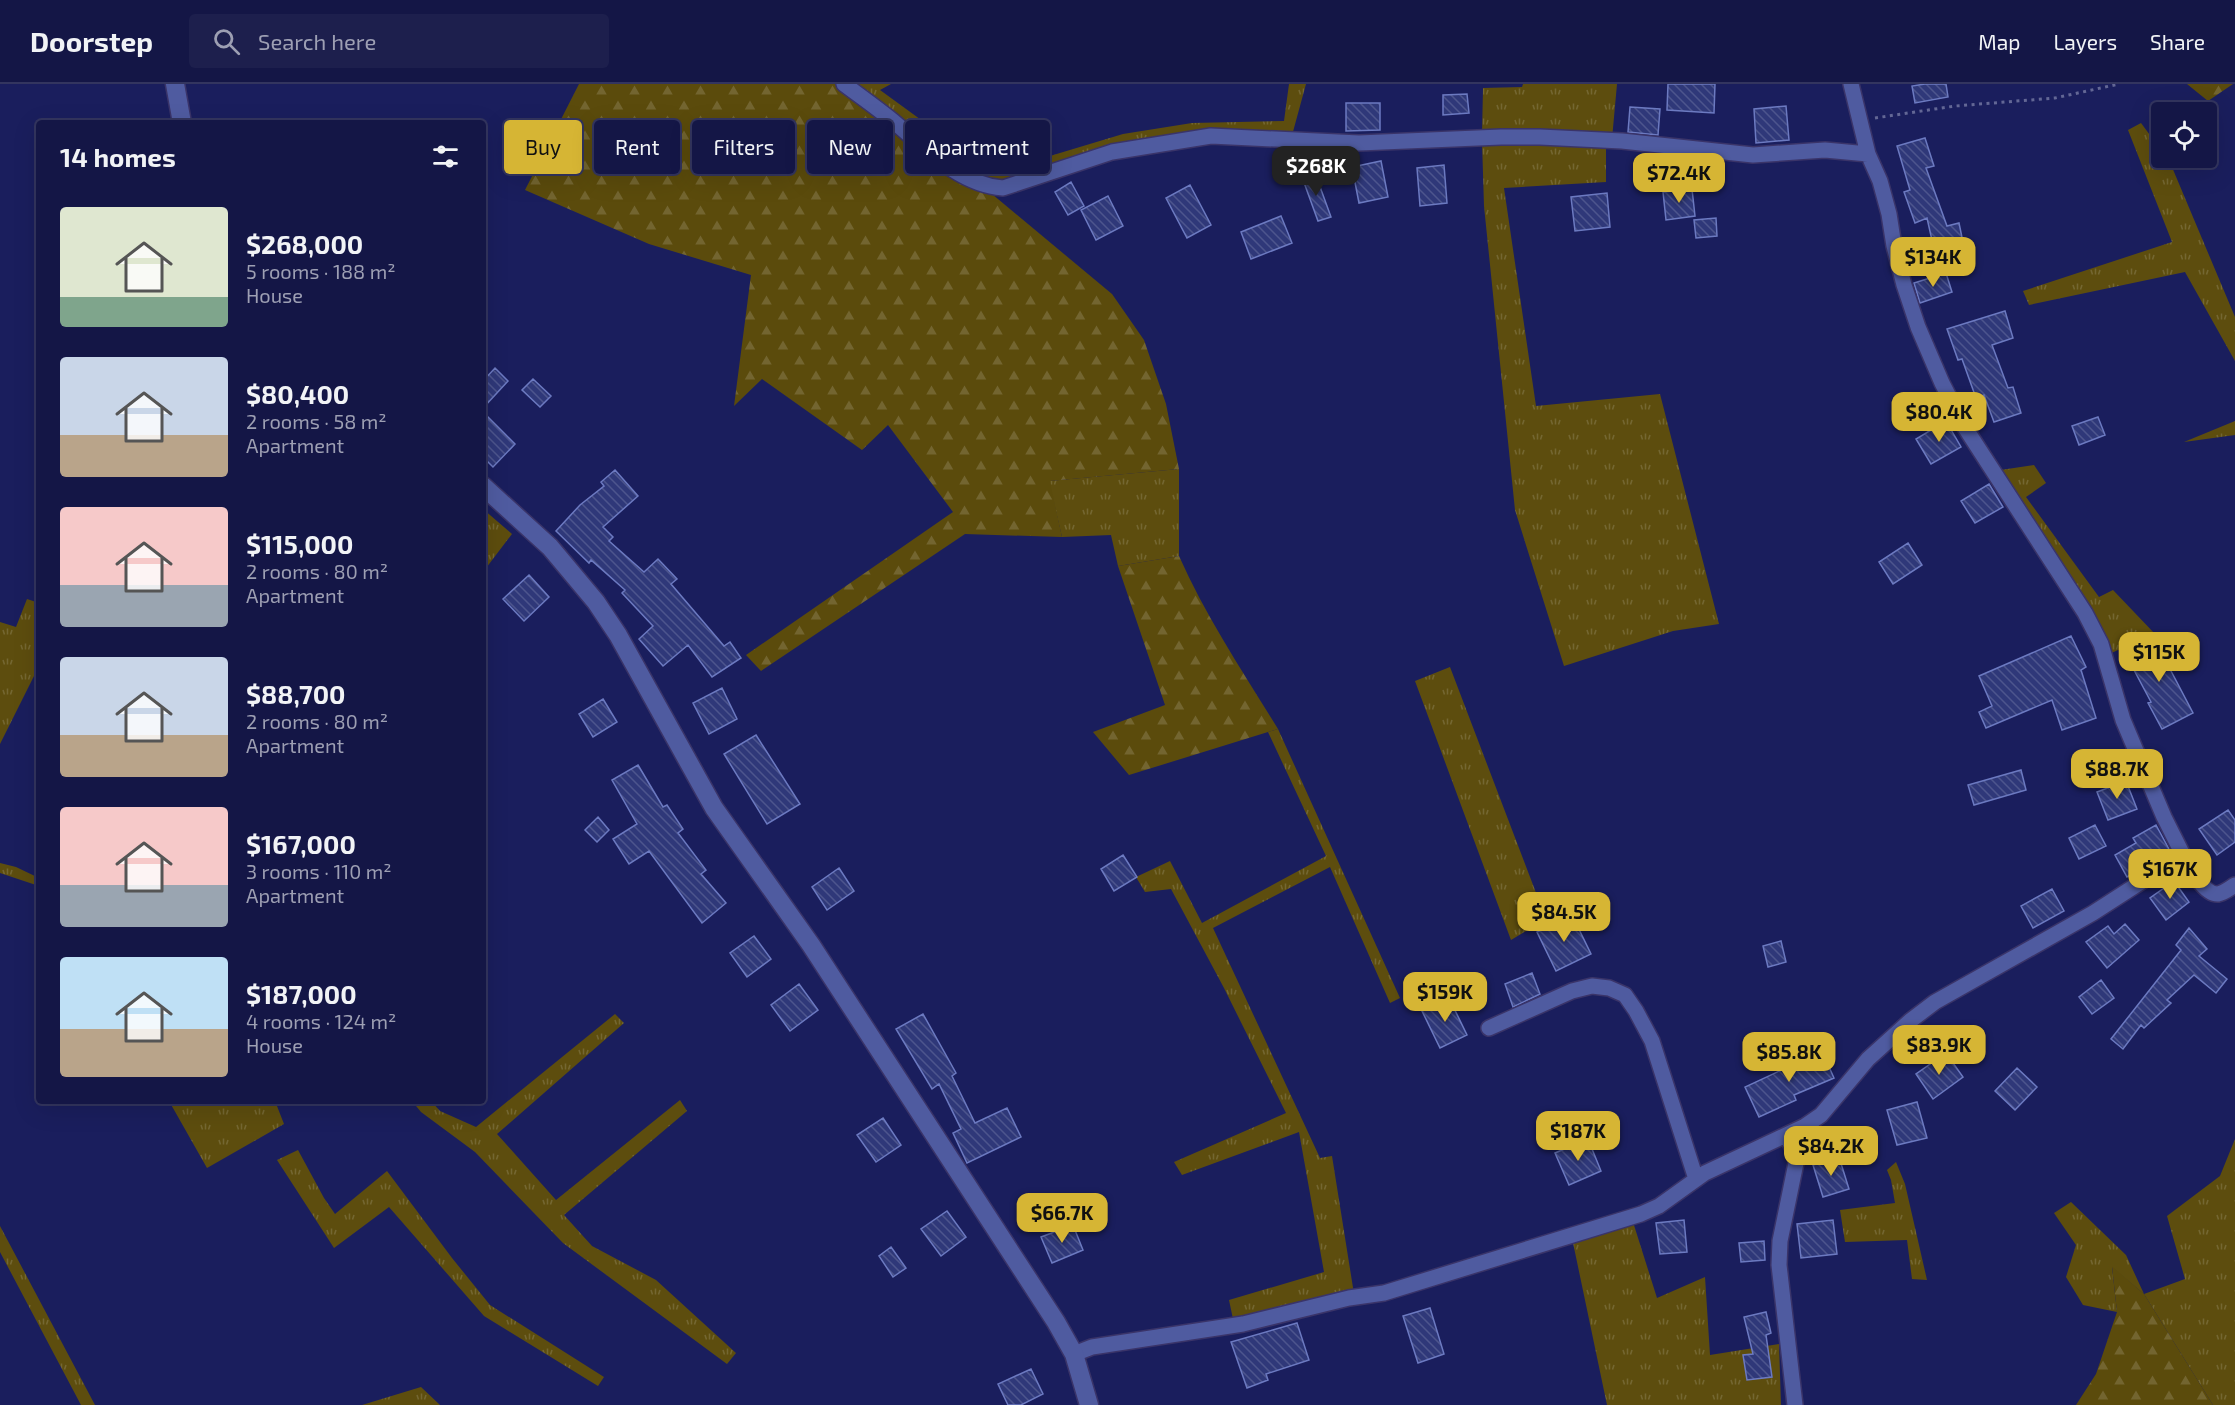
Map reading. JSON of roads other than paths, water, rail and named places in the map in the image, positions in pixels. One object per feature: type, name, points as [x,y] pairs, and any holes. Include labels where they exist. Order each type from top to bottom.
[{"type":"street","points":[[176,84],[182,120]]},
{"type":"street","points":[[844,84],[943,163],[972,181],[988,187],[1004,188],[1112,152],[1211,136],[1359,143],[1540,137],[1622,141],[1753,155],[1825,150],[1868,154]]},
{"type":"street","points":[[1851,84],[1868,154],[1880,181],[1889,214],[1904,285],[1918,327],[1942,383],[1964,426],[2085,613],[2101,644],[2123,720],[2159,806],[2183,855],[2199,881],[2210,892],[2217,894],[2235,885]]},
{"type":"street","points":[[486,489],[550,547],[596,602],[618,635],[714,808],[811,945],[1028,1277],[1074,1354],[1089,1405]]},
{"type":"street","points":[[1074,1354],[1092,1347],[1243,1324],[1349,1298],[1384,1293],[1641,1214],[1659,1206],[1696,1179],[1726,1162],[1786,1135],[1821,1115],[1868,1059],[1935,1002],[2102,908],[2183,855]]},
{"type":"street","points":[[1489,1028],[1572,992],[1592,986],[1609,987],[1625,995],[1652,1041],[1696,1179]]},
{"type":"street","points":[[1786,1135],[1795,1153],[1796,1163],[1780,1241],[1779,1265],[1795,1405]]}]
